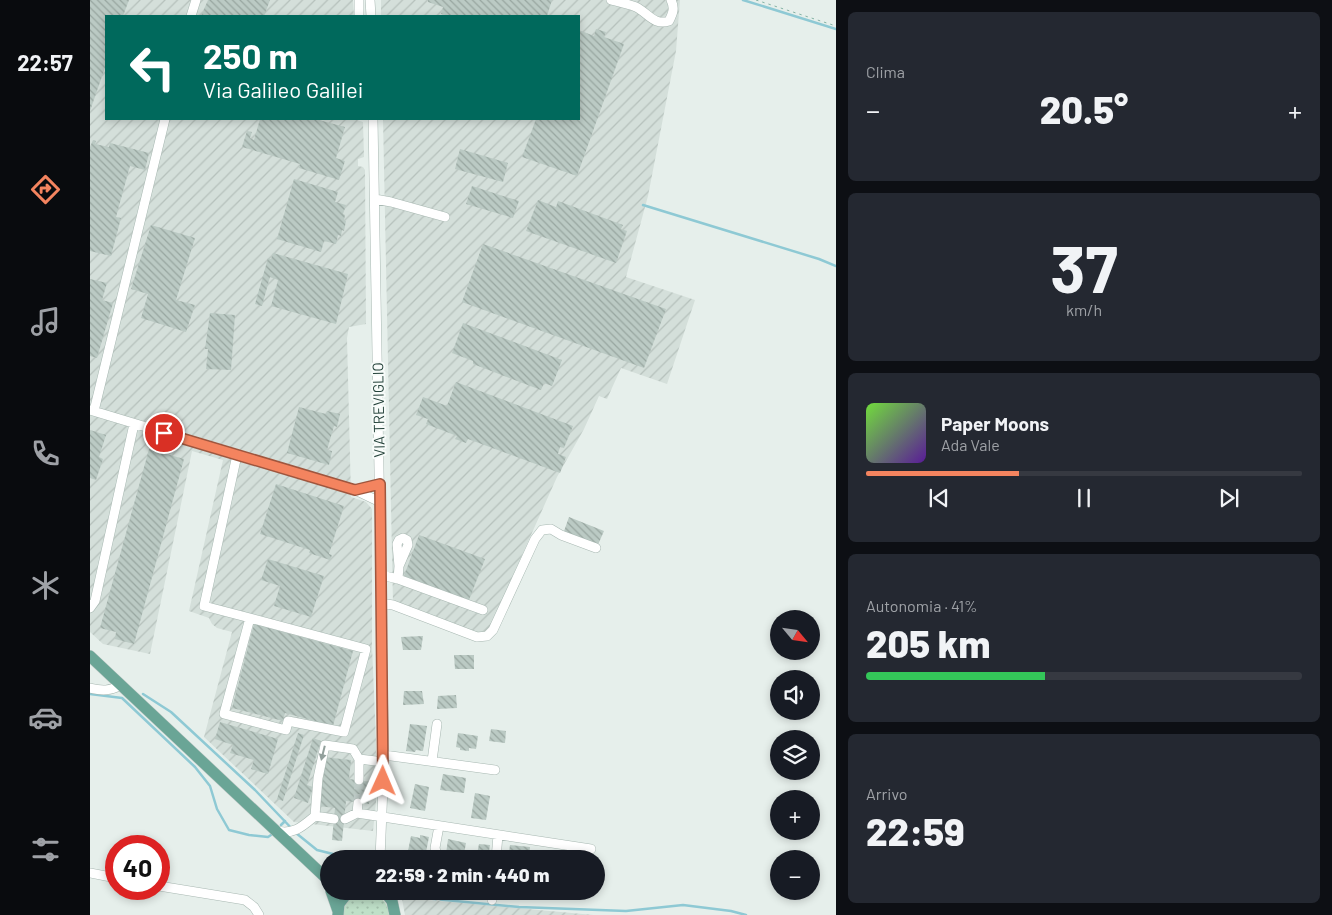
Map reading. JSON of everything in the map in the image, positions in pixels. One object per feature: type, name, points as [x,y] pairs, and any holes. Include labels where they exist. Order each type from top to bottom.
[{"type":"main road","points":[[90,656],[320,873]]},
{"type":"main road","points":[[334,900],[338,913]]},
{"type":"main road","points":[[338,913],[341,900]]},
{"type":"main road","points":[[391,900],[395,915]]},
{"type":"street","points":[[191,15],[196,0]]},
{"type":"street","points":[[359,0],[359,15]]},
{"type":"street","points":[[370,0],[371,15]]},
{"type":"street","points":[[611,0],[637,8],[653,20],[664,23],[669,21],[672,16],[674,9],[671,0]]},
{"type":"street","points":[[165,120],[92,410],[355,490],[380,502]]},
{"type":"street","name":"VIA TREVIGLIO","points":[[373,120],[384,759],[379,850]]},
{"type":"street","points":[[374,199],[445,218]]},
{"type":"street","points":[[90,608],[95,601],[134,424]]},
{"type":"street","points":[[237,455],[204,606],[250,618],[366,649],[344,732],[288,721],[286,730],[224,714],[250,618]]},
{"type":"street","points":[[355,490],[380,484]]},
{"type":"street","points":[[381,603],[393,605],[477,637],[487,636],[493,630],[534,539],[542,530],[551,529],[561,535],[596,548]]},
{"type":"street","points":[[398,579],[399,566]]},
{"type":"street","points":[[381,575],[398,579],[483,610]]},
{"type":"street","points":[[90,688],[113,690],[122,686]]},
{"type":"street","points":[[432,761],[437,724]]},
{"type":"street","points":[[277,831],[284,833],[301,828],[315,816],[318,778],[325,745],[353,749],[360,759],[359,780]]},
{"type":"street","points":[[360,759],[432,761],[495,770]]},
{"type":"street","points":[[357,813],[358,803]]},
{"type":"street","points":[[345,819],[357,813],[591,849]]},
{"type":"street","points":[[315,816],[334,819]]},
{"type":"street","points":[[436,850],[438,826]]},
{"type":"street","points":[[497,850],[498,835]]},
{"type":"street","points":[[90,873],[105,876]]},
{"type":"street","points":[[170,888],[245,900],[254,907],[259,915]]},
{"type":"path","points":[[756,0],[836,26]]},
{"type":"shaded area","points":[[90,0],[353,0],[354,15],[105,15],[105,120],[357,120],[363,122],[364,157],[358,159],[358,166],[363,167],[365,170],[366,324],[349,327],[347,338],[351,497],[366,502],[372,509],[372,646],[376,741],[376,802],[373,831],[294,822],[204,737],[232,632],[217,628],[209,618],[189,611],[223,460],[192,451],[150,654],[103,644],[90,632]]},
{"type":"shaded area","points":[[381,0],[680,0],[676,51],[648,196],[626,277],[695,300],[667,384],[621,368],[607,399],[599,396],[584,429],[557,477],[488,631],[480,634],[393,603],[383,120],[580,120],[580,15],[381,15]]},
{"type":"shaded area","points":[[402,900],[428,900],[594,915],[405,915]]},
{"type":"green space","points":[[349,900],[383,900],[389,915],[343,915]]},
{"type":"building","points":[[90,0],[129,0],[123,15],[105,15],[105,68],[90,111]]},
{"type":"building","points":[[208,0],[270,0],[264,15],[201,15]]},
{"type":"building","points":[[428,0],[552,0],[547,15],[445,15],[441,14],[443,7],[428,2]]},
{"type":"building","points":[[596,29],[606,32],[604,37],[624,44],[577,176],[522,157],[536,120],[580,120],[580,30],[594,36]]},
{"type":"building","points":[[260,120],[319,120],[345,127],[336,158],[345,161],[339,180],[299,168],[300,164],[242,147],[247,131],[252,132],[250,138],[254,140]]},
{"type":"building","points":[[93,140],[96,141],[95,144],[109,147],[110,143],[149,153],[145,170],[130,166],[116,217],[121,218],[111,256],[90,251],[90,147]]},
{"type":"building","points":[[460,149],[508,163],[503,182],[455,169]]},
{"type":"building","points":[[294,179],[338,192],[335,202],[346,205],[343,214],[346,221],[344,231],[342,230],[341,236],[338,235],[336,244],[324,241],[321,252],[277,239]]},
{"type":"building","points":[[472,186],[519,201],[513,218],[466,204]]},
{"type":"building","points":[[538,200],[556,207],[558,201],[623,225],[621,229],[627,231],[616,263],[526,231]]},
{"type":"building","points":[[151,225],[195,238],[176,300],[195,305],[186,332],[141,318],[148,294],[131,289]]},
{"type":"building","points":[[483,244],[666,309],[644,368],[462,302]]},
{"type":"building","points":[[273,253],[348,274],[336,324],[271,306],[278,280],[270,277],[262,306],[255,304],[268,258],[271,259]]},
{"type":"building","points":[[90,279],[107,283],[102,300],[113,303],[97,358],[90,356]]},
{"type":"building","points":[[210,313],[235,315],[231,370],[206,369],[208,349],[205,349]]},
{"type":"building","points":[[463,323],[562,360],[552,386],[544,383],[541,390],[473,364],[473,361],[452,353]]},
{"type":"building","points":[[456,382],[573,426],[564,448],[560,447],[558,454],[566,457],[560,473],[468,439],[466,443],[455,439],[457,436],[426,424],[428,419],[416,415],[423,397],[447,406]]},
{"type":"building","points":[[299,407],[326,414],[327,411],[340,414],[337,427],[334,426],[327,450],[332,451],[329,465],[287,453]]},
{"type":"building","points":[[90,430],[106,435],[99,457],[103,459],[96,480],[90,478]]},
{"type":"building","points":[[149,449],[184,459],[134,644],[115,639],[116,632],[100,628]]},
{"type":"building","points":[[276,484],[344,506],[329,554],[332,555],[330,560],[309,553],[310,550],[260,534]]},
{"type":"building","points":[[569,517],[604,531],[597,547],[563,534]]},
{"type":"building","points":[[419,535],[485,559],[469,600],[404,576]]},
{"type":"building","points":[[268,559],[324,576],[311,617],[274,606],[280,586],[261,580]]},
{"type":"building","points":[[254,624],[353,651],[333,726],[285,713],[283,721],[232,708]]},
{"type":"building","points":[[423,636],[421,650],[403,650],[401,637]]},
{"type":"building","points":[[454,655],[474,655],[474,669],[455,669]]},
{"type":"building","points":[[404,691],[422,691],[424,704],[403,705]]},
{"type":"building","points":[[456,695],[457,708],[437,709],[438,696]]},
{"type":"building","points":[[220,722],[278,739],[268,774],[251,769],[254,760],[230,753],[233,745],[215,739]]},
{"type":"building","points":[[410,724],[427,726],[423,751],[406,751]]},
{"type":"building","points":[[491,729],[506,731],[505,743],[489,741]]},
{"type":"building","points":[[298,733],[304,735],[283,801],[277,799]]},
{"type":"building","points":[[458,733],[478,736],[476,749],[469,748],[469,751],[460,750],[460,748],[456,747]]},
{"type":"building","points":[[313,738],[321,741],[307,785],[313,787],[308,803],[294,798]]},
{"type":"building","points":[[323,757],[351,760],[349,779],[372,782],[369,804],[346,801],[342,841],[332,840],[335,808],[318,806]]},
{"type":"building","points":[[443,774],[466,778],[464,793],[440,790]]},
{"type":"building","points":[[415,784],[429,787],[425,811],[410,808]]},
{"type":"building","points":[[475,793],[490,796],[486,820],[471,818]]},
{"type":"building","points":[[420,835],[429,837],[426,850],[408,850],[411,836],[420,838]]},
{"type":"building","points":[[448,839],[466,843],[465,850],[447,850]]},
{"type":"building","points":[[479,844],[490,845],[489,850],[478,850]]},
{"type":"building","points":[[510,845],[530,847],[530,850],[509,850]]},
{"type":"waterway","points":[[743,0],[836,29]]},
{"type":"waterway","points":[[643,205],[819,259],[836,266]]},
{"type":"waterway","points":[[90,694],[122,698],[195,767],[210,786],[217,809],[229,830],[249,835],[268,837],[271,835]]},
{"type":"waterway","points":[[143,694],[171,712],[255,790],[296,833],[320,851]]},
{"type":"waterway","points":[[281,825],[285,821]]},
{"type":"waterway","points":[[445,900],[519,907],[626,911],[683,905],[731,911],[746,915]]},
{"type":"tunnel","points":[[358,803],[359,780]]},
{"type":"route","points":[[164,433],[355,490],[380,484],[383,781]]}]
